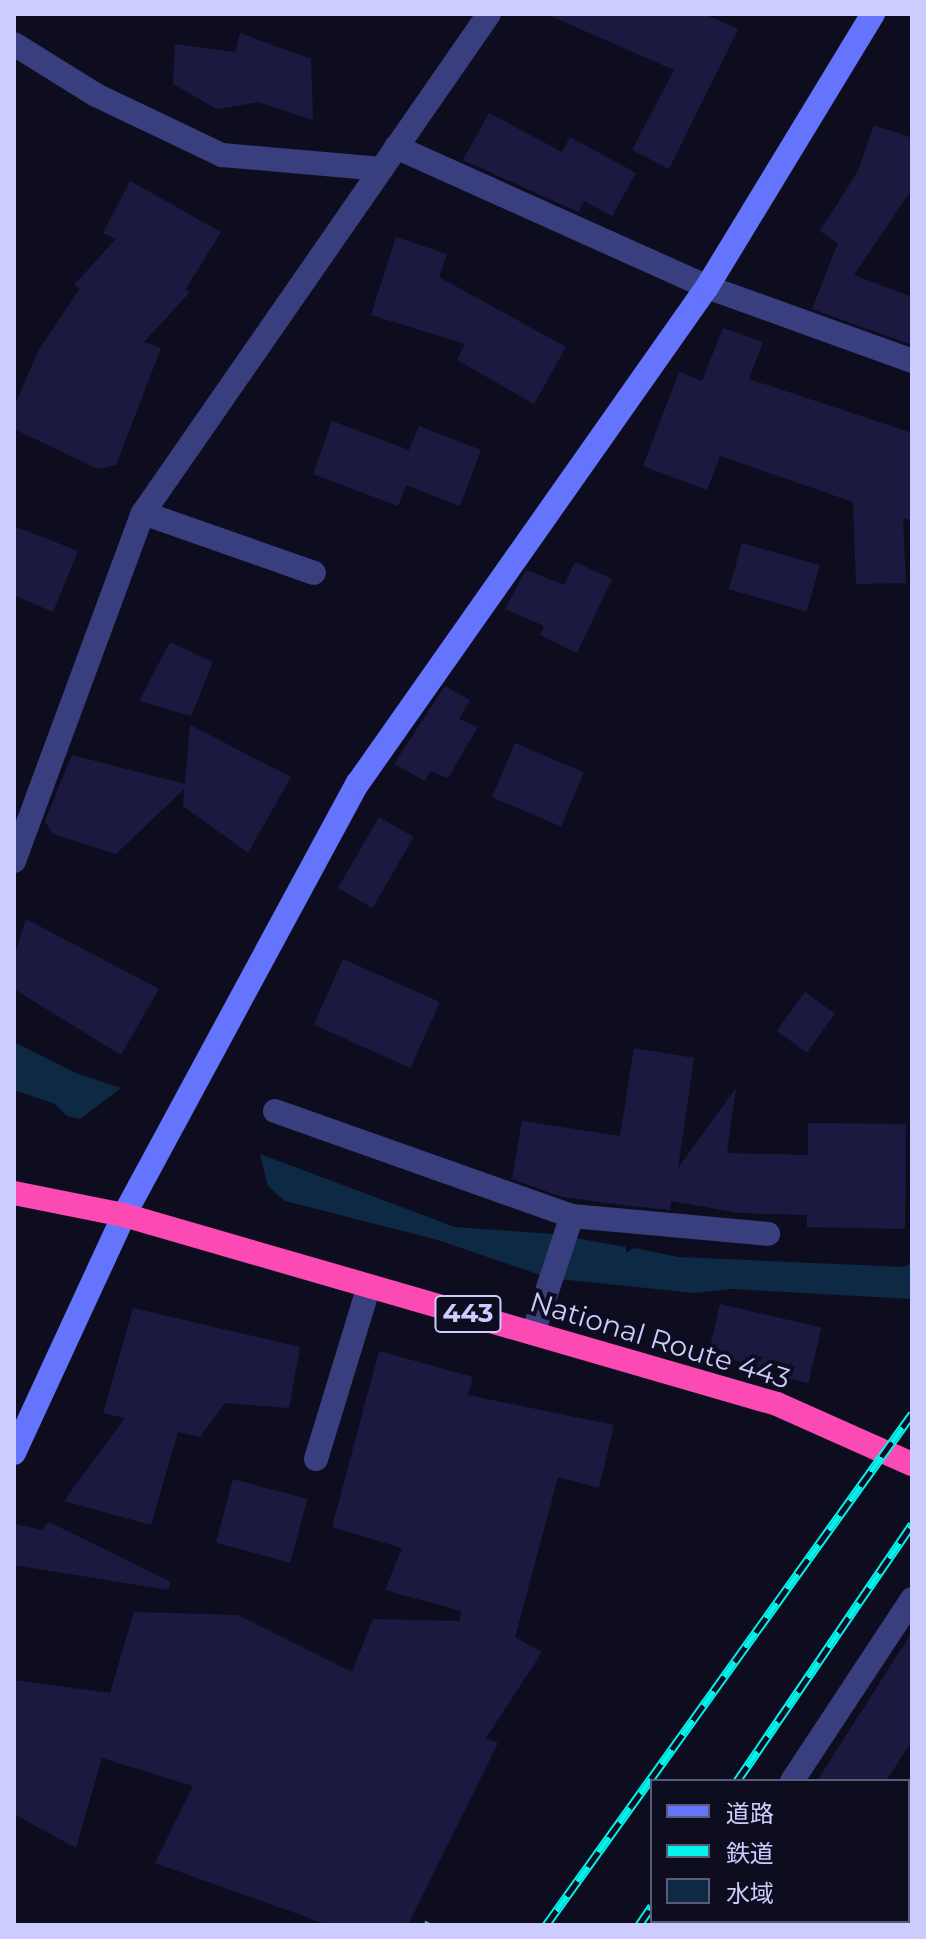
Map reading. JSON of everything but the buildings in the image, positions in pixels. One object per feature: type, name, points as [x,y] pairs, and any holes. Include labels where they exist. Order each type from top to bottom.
[{"type":"highway","name":"National Route 443","points":[[14,1193],[124,1215],[777,1404],[912,1464]]},
{"type":"street","points":[[14,861],[143,513],[489,14]]},
{"type":"street","points":[[14,1453],[124,1215],[358,783],[707,287],[873,14]]},
{"type":"street","points":[[14,44],[96,95],[222,155],[381,169]]},
{"type":"street","points":[[396,147],[707,287],[912,361]]},
{"type":"street","points":[[143,513],[314,573]]},
{"type":"street","points":[[275,1111],[572,1216],[768,1234]]},
{"type":"street","points":[[533,1333],[572,1216]]},
{"type":"street","points":[[316,1459],[369,1286]]},
{"type":"street","points":[[793,1779],[912,1599]]},
{"type":"path","points":[[426,1925],[429,1918]]},
{"type":"water","points":[[14,1042],[76,1073],[121,1088],[80,1119],[67,1116],[55,1104],[14,1090]]},
{"type":"water","points":[[260,1154],[455,1227],[553,1234],[626,1247],[626,1253],[634,1248],[679,1257],[904,1267],[912,1262],[912,1299],[731,1289],[694,1293],[549,1278],[438,1240],[285,1201],[268,1186]]},
{"type":"railway","points":[[651,1779],[912,1414]]},
{"type":"railway","points":[[738,1779],[912,1524]]},
{"type":"railway","points":[[546,1925],[650,1780]]},
{"type":"railway","points":[[639,1925],[650,1909]]}]
